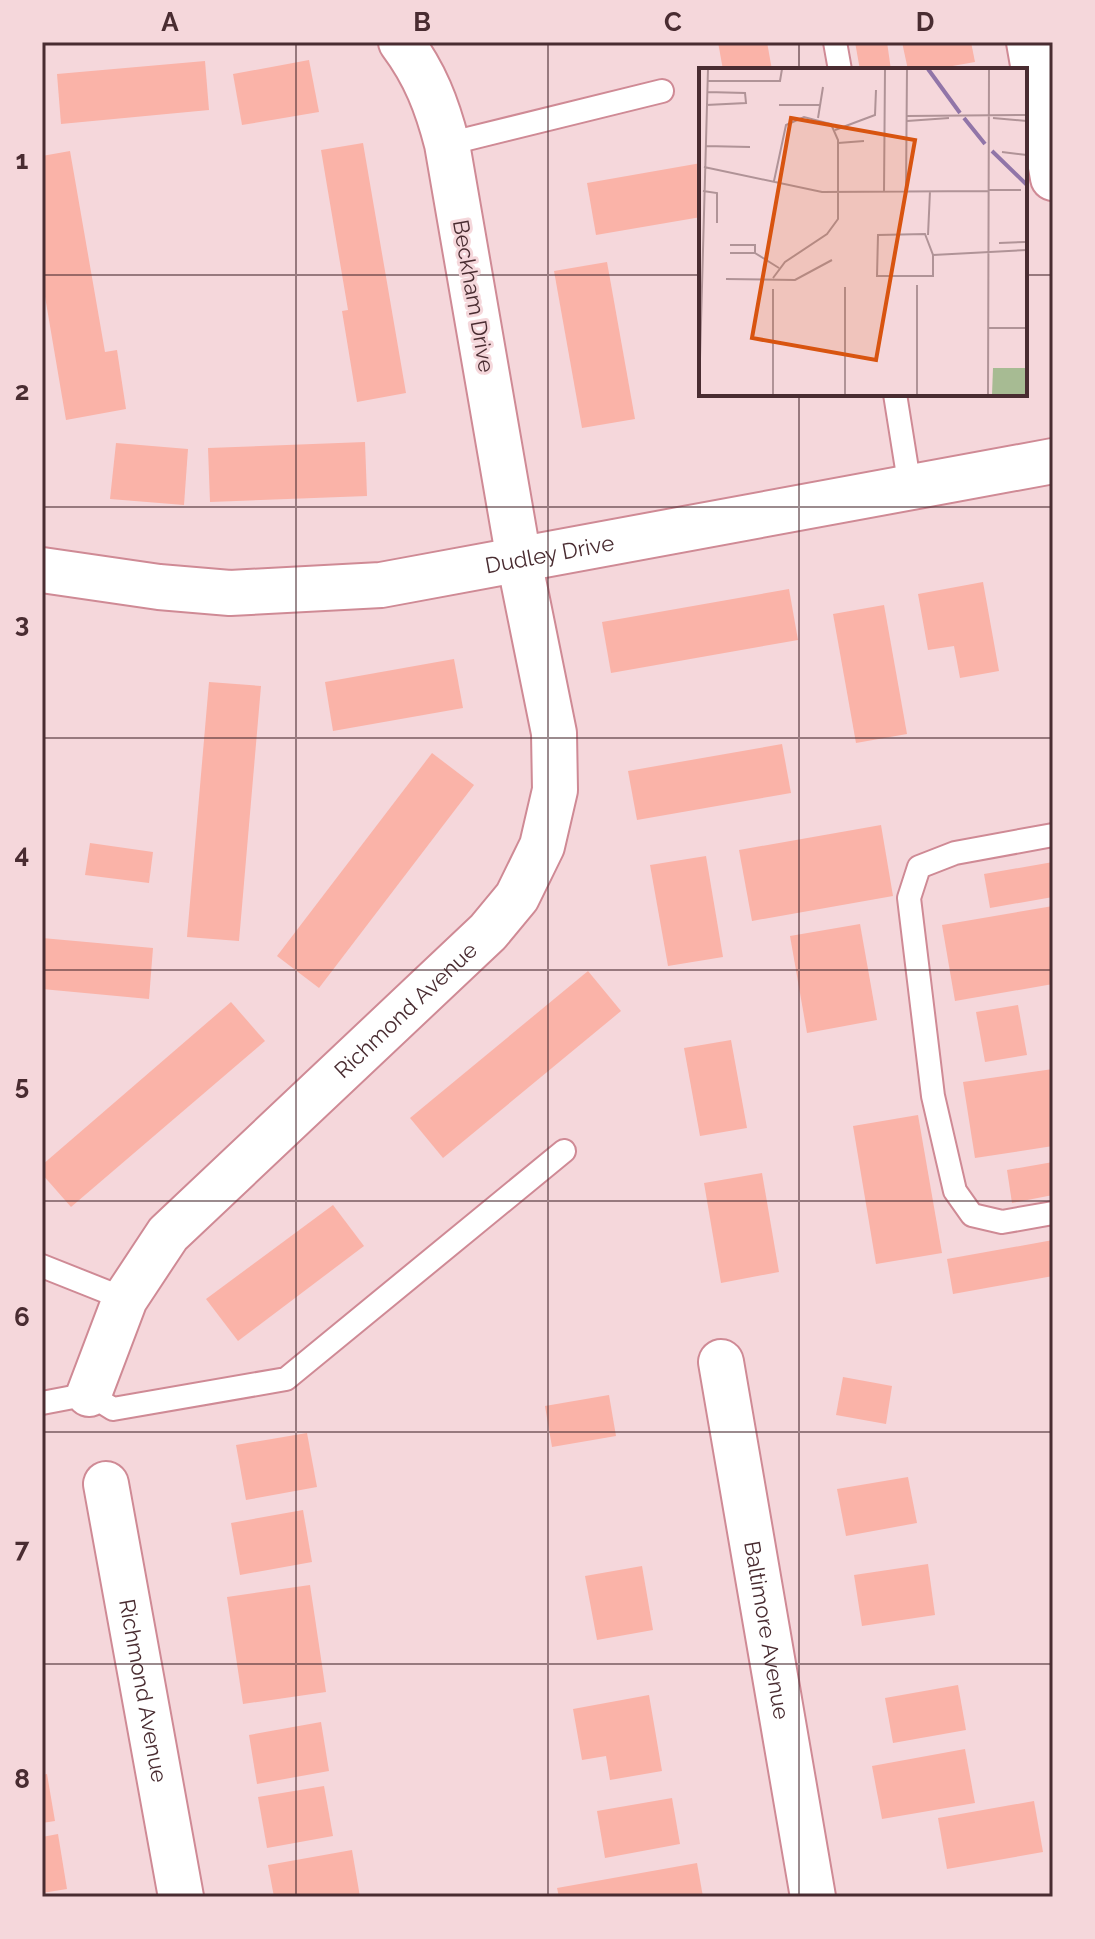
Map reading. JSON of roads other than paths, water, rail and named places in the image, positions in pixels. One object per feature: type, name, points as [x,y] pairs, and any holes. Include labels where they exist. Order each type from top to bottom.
[{"type":"street","name":"Beckham Drive","points":[[401,42],[424,74],[434,96],[447,144],[519,560]]},
{"type":"street","points":[[1029,42],[1053,178]]},
{"type":"street","name":"Dudley Drive","points":[[42,570],[190,590],[271,592],[381,585],[1053,461]]},
{"type":"street","name":"Richmond Avenue","points":[[89,1394],[125,1299],[168,1234],[477,943],[517,897],[542,846],[555,790],[554,733],[519,560]]},
{"type":"street","name":"Baltimore Avenue","points":[[721,1362],[813,1897]]},
{"type":"street","name":"Richmond Avenue","points":[[106,1484],[181,1897]]},
{"type":"lane","points":[[835,42],[840,68]]},
{"type":"lane","points":[[447,144],[662,91]]},
{"type":"lane","points":[[895,396],[910,488]]},
{"type":"lane","points":[[1053,835],[955,853],[919,867],[909,898],[933,1096],[955,1191],[972,1215],[1002,1222],[1053,1213]]},
{"type":"lane","points":[[42,1403],[89,1394],[113,1409],[286,1379],[564,1151]]},
{"type":"lane","points":[[42,1266],[125,1299]]}]
